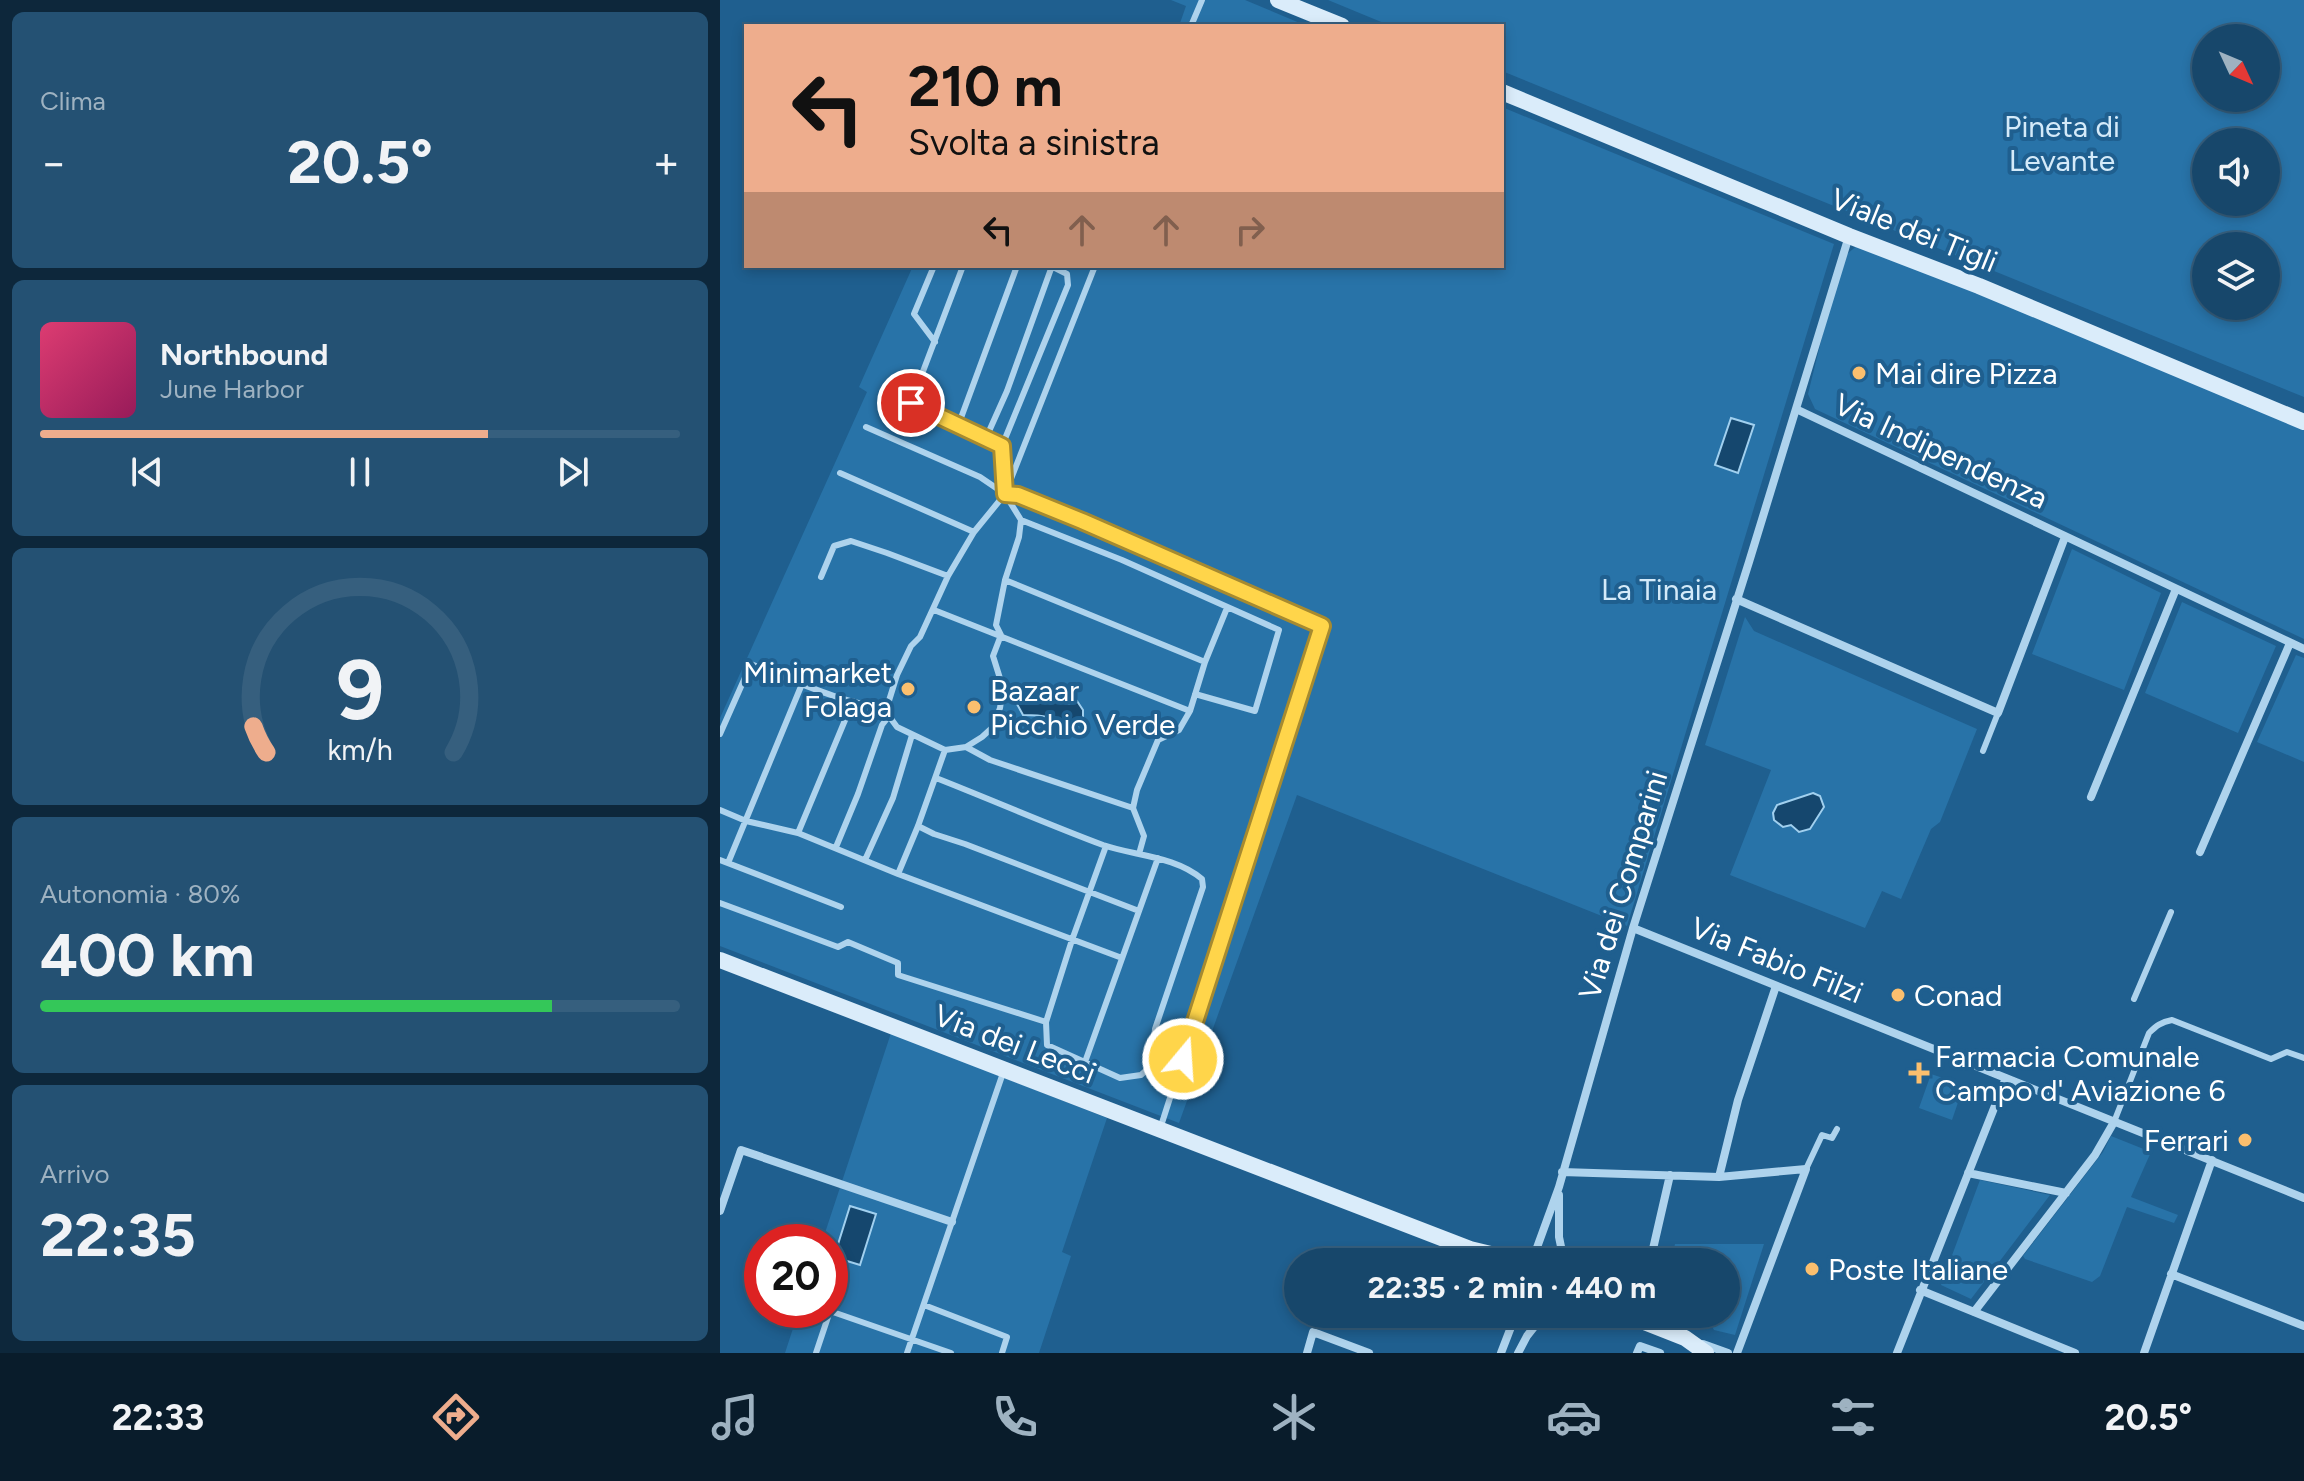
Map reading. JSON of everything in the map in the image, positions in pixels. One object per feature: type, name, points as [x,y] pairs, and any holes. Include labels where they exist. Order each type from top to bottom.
[{"type":"street","points":[[1278,0],[1337,24]]},
{"type":"street","name":"Viale dei Tigli","points":[[1504,93],[2304,422]]},
{"type":"street","name":"Via dei Comparini","points":[[1537,1248],[1559,1187],[1633,928],[1849,236]]},
{"type":"street","name":"Via Indipendenza","points":[[1796,409],[2304,649]]},
{"type":"street","name":"Via Indipendenza","points":[[1998,713],[2065,537]]},
{"type":"street","points":[[2091,797],[2176,589]]},
{"type":"street","points":[[1736,599],[1998,713]]},
{"type":"street","points":[[2200,852],[2290,643]]},
{"type":"street","name":"Via Fabio Filzi","points":[[1633,928],[2304,1198]]},
{"type":"street","name":"Via dei Lecci","points":[[720,960],[1467,1248]]},
{"type":"street","points":[[1719,1177],[1738,1100],[1776,986]]},
{"type":"street","points":[[1897,1353],[2006,1078]]},
{"type":"street","points":[[1974,1312],[2095,1155],[2114,1122]]},
{"type":"street","points":[[720,1211],[741,1150],[952,1222]]},
{"type":"street","points":[[2144,1353],[2212,1160]]},
{"type":"street","points":[[1562,1172],[1719,1177],[1806,1169],[1737,1353]]},
{"type":"street","points":[[1968,1173],[2066,1193]]},
{"type":"street","points":[[1653,1248],[1670,1175]]},
{"type":"street","name":"Via dei Comparini","points":[[1559,1187],[1561,1248]]},
{"type":"street","points":[[2171,1274],[2304,1326]]},
{"type":"street","points":[[1920,1290],[2075,1353]]},
{"type":"street","points":[[1501,1353],[1511,1328]]},
{"type":"street","points":[[1518,1353],[1527,1336],[1536,1328]]},
{"type":"street","points":[[1660,1328],[1728,1353]]},
{"type":"street","points":[[1307,1353],[1313,1332],[1369,1353]]},
{"type":"street","points":[[1685,1338],[1706,1353]]},
{"type":"street","points":[[1637,1353],[1640,1346],[1660,1353]]},
{"type":"lane","points":[[1192,24],[1202,0]]},
{"type":"lane","points":[[933,268],[914,314],[935,342]]},
{"type":"lane","points":[[962,268],[911,403],[1002,446]]},
{"type":"lane","points":[[958,426],[1016,268]]},
{"type":"lane","points":[[986,438],[1007,391],[1051,268]]},
{"type":"lane","points":[[1005,494],[1002,446],[1068,285],[1067,274],[1056,268]]},
{"type":"lane","points":[[1021,520],[996,625],[1001,635],[993,656],[1003,688],[1000,708],[993,727],[982,737],[966,747],[945,750],[897,727],[887,707],[897,675],[934,610],[948,576],[974,532],[1005,494],[1094,268]]},
{"type":"lane","points":[[866,427],[980,477],[1005,494],[1021,520],[1122,560],[1279,630],[1255,711],[1195,694]]},
{"type":"lane","points":[[840,473],[974,532]]},
{"type":"lane","points":[[1005,494],[1018,495],[1096,527],[1322,626],[1160,1130]]},
{"type":"lane","points":[[821,577],[834,546],[851,541],[948,576]]},
{"type":"lane","points":[[1005,580],[1205,662]]},
{"type":"lane","points":[[1139,854],[1144,836],[1133,808],[1137,790],[1158,740],[1179,730],[1190,711],[1205,662],[1227,608]]},
{"type":"lane","points":[[934,610],[1190,711]]},
{"type":"lane","points":[[720,734],[751,664],[853,701],[887,707]]},
{"type":"lane","points":[[802,684],[746,821],[724,861],[841,907]]},
{"type":"lane","points":[[798,833],[853,701]]},
{"type":"lane","points":[[1983,751],[1998,713]]},
{"type":"lane","points":[[836,847],[882,725],[889,716]]},
{"type":"lane","points":[[865,860],[893,798],[912,735]]},
{"type":"lane","points":[[966,747],[990,760],[1133,808]]},
{"type":"lane","points":[[898,874],[945,750]]},
{"type":"lane","points":[[936,778],[1106,846],[1158,858],[1195,872],[1202,879],[1203,887],[1155,1029],[1152,1065],[1141,1075],[1120,1078],[1047,1045],[1046,1022],[1106,846]]},
{"type":"lane","points":[[720,810],[746,821],[798,833],[1122,958]]},
{"type":"lane","points":[[918,826],[1139,911]]},
{"type":"lane","points":[[1085,1062],[1158,858]]},
{"type":"lane","points":[[720,903],[838,947],[848,942],[898,963],[898,975],[1046,1022]]},
{"type":"lane","points":[[2134,999],[2171,912]]},
{"type":"lane","points":[[2114,1122],[2149,1033],[2164,1021],[2172,1020],[2271,1059],[2287,1052],[2304,1058]]},
{"type":"lane","points":[[907,1353],[1004,1070]]},
{"type":"lane","points":[[1806,1169],[1822,1135],[1832,1138],[1837,1129]]},
{"type":"lane","points":[[924,1305],[1007,1337],[1002,1353]]},
{"type":"lane","points":[[816,1353],[830,1311],[951,1353]]},
{"type":"green space","points":[[1171,0],[1245,0],[1302,24],[1180,24],[1186,6]]},
{"type":"green space","name":"Pineta di Levante","points":[[1328,0],[2304,0],[2304,397],[1504,72],[1504,24],[1386,24]]},
{"type":"green space","name":"La Tinaia","points":[[1504,108],[1834,244],[1627,926],[1297,795],[1179,1123],[720,946],[720,718],[867,392],[859,387],[912,268],[1504,268]]},
{"type":"green space","points":[[1860,243],[2304,429],[2304,639],[1815,409],[1808,394],[1825,325],[1846,255]]},
{"type":"green space","points":[[2072,549],[2161,593],[2124,690],[2032,654]]},
{"type":"green space","points":[[2182,602],[2276,646],[2238,733],[2145,693]]},
{"type":"green space","points":[[1745,617],[1754,631],[1977,729],[1940,822],[1931,829],[1901,899],[1882,891],[1865,928],[1730,875],[1771,770],[1705,745]],"holes":[[[1821,799],[1824,803],[1807,830],[1796,831],[1790,825]]]},
{"type":"green space","points":[[2296,655],[2304,658],[2304,762],[2257,742]]},
{"type":"green space","points":[[891,1033],[1107,1118],[1062,1252],[1071,1256],[1039,1353],[785,1353],[793,1328],[848,1328],[848,1224],[828,1224]]},
{"type":"green space","points":[[1931,1074],[1964,1085],[1952,1120],[1919,1108]]},
{"type":"green space","points":[[2111,1136],[2151,1152],[2131,1197],[2178,1215],[2174,1223],[2127,1207],[2100,1276],[2092,1282],[2025,1259],[2023,1256],[2103,1152]]},
{"type":"green space","points":[[1980,1180],[2050,1195],[1971,1299],[1941,1285]]},
{"type":"green space","points":[[1675,1244],[1764,1244],[1740,1319],[1740,1248],[1674,1248]]},
{"type":"green space","points":[[1713,1328],[1737,1328],[1735,1335]]},
{"type":"shaded area","points":[[1731,418],[1754,425],[1738,473],[1715,465]]},
{"type":"shaded area","points":[[1047,684],[1054,687],[1061,702],[1069,704],[1077,701],[1083,710],[1083,717],[1077,727],[1066,731],[1052,719],[1023,715],[1017,704],[1019,696],[1028,690],[1036,693]]},
{"type":"shaded area","points":[[1813,793],[1820,796],[1824,807],[1810,829],[1799,832],[1791,825],[1783,827],[1774,820],[1777,805]]},
{"type":"shaded area","points":[[850,1206],[876,1214],[860,1265],[848,1261],[848,1224],[844,1224]]},
{"type":"place","name":"Mai dire Pizza","points":[[1859,373]]},
{"type":"place","name":"Minimarket Folaga","points":[[908,689]]},
{"type":"place","name":"Bazaar Picchio Verde","points":[[974,707]]},
{"type":"place","name":"Conad","points":[[1898,995]]},
{"type":"place","name":"Farmacia Comunale Campo d' Aviazione 6","points":[[1919,1073]]},
{"type":"place","name":"Ferrari","points":[[2245,1140]]},
{"type":"place","name":"Poste Italiane","points":[[1812,1269]]},
{"type":"route","points":[[911,403],[1002,446],[1005,494],[1018,495],[1082,521],[1322,626],[1183,1059]]}]
